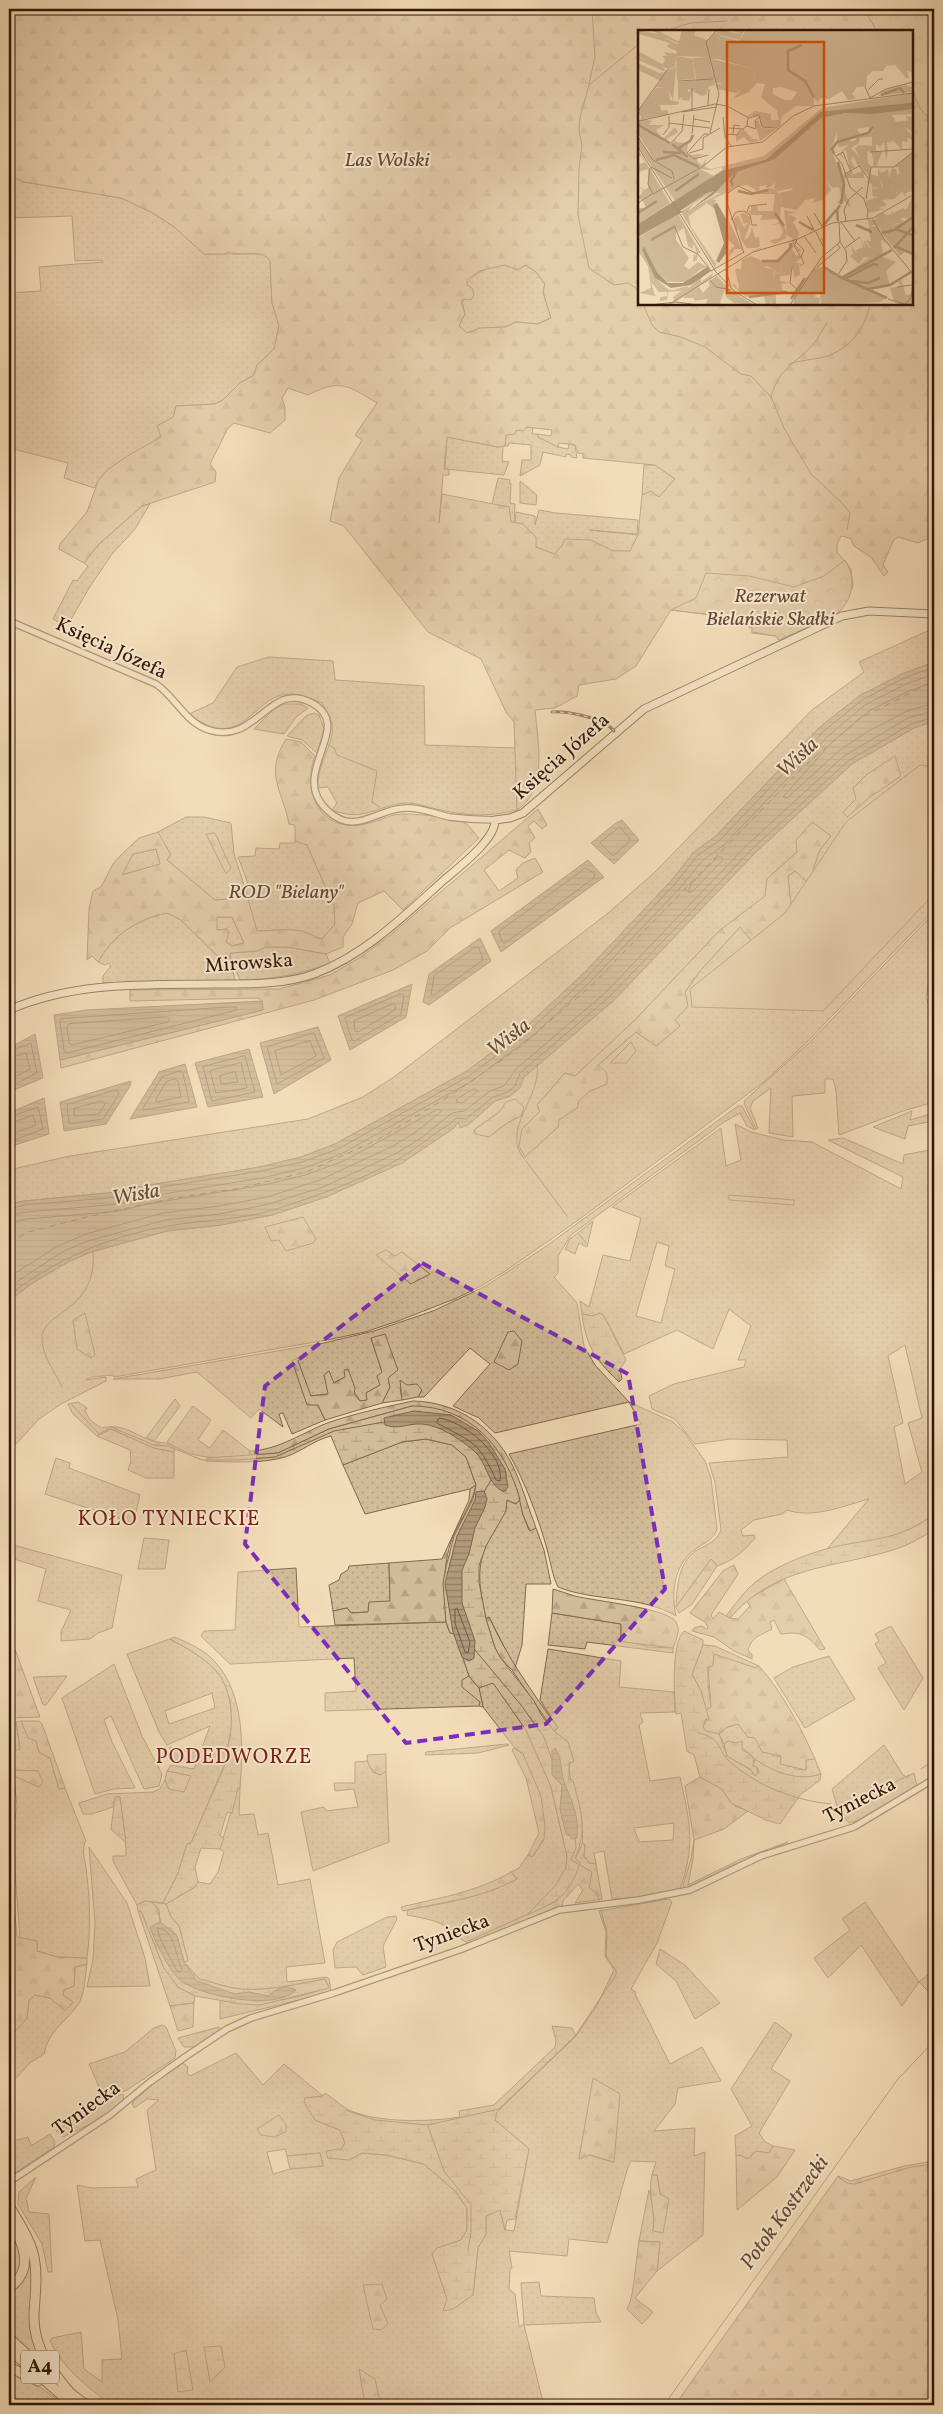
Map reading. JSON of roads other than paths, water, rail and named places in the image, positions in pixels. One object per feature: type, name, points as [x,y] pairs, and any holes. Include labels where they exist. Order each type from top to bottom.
[{"type":"highway","points":[[9,2205],[28,2238],[34,2255],[36,2274],[34,2324],[40,2350],[46,2363],[72,2394]]},
{"type":"highway","points":[[9,2221],[20,2238],[25,2255],[23,2271],[9,2288]]},
{"type":"highway","name":"A4","points":[[9,2338],[86,2405]]},
{"type":"highway","name":"A4","points":[[9,2349],[73,2405]]},
{"type":"highway","points":[[9,2367],[26,2373],[59,2394]]},
{"type":"main road","name":"Księcia Józefa","points":[[495,820],[510,818],[523,813],[630,719],[653,704],[842,616],[869,611],[934,614]]},
{"type":"main road","name":"Mirowska","points":[[9,1010],[46,996],[80,989],[116,986],[268,983],[314,974],[350,957],[388,930],[471,856],[493,829],[495,820]]},
{"type":"street","name":"Księcia Józefa","points":[[9,621],[156,684],[165,690],[190,720],[208,730],[229,733],[241,730],[272,705],[282,700],[297,699],[311,703],[325,718],[328,731],[313,774],[315,791],[322,805],[339,818],[363,821],[388,811],[405,808],[450,817],[495,820]]},
{"type":"street","name":"Tyniecka","points":[[9,2182],[110,2115],[184,2057],[227,2029],[251,2018],[334,1993],[462,1949],[560,1910],[639,1900],[690,1890],[778,1850],[852,1828],[934,1779]]},
{"type":"water","name":"Wisła","points":[[934,662],[934,721],[914,728],[852,764],[755,853],[613,1001],[524,1077],[520,1088],[510,1096],[495,1101],[468,1125],[460,1128],[458,1122],[454,1128],[402,1163],[326,1197],[272,1215],[221,1225],[167,1231],[91,1252],[68,1262],[31,1284],[9,1301],[9,1204],[118,1192],[143,1186],[260,1167],[301,1157],[335,1144],[467,1071],[528,1025],[584,973],[671,881],[694,852],[716,836],[820,727],[859,696],[902,674]]},
{"type":"water","points":[[622,820],[639,840],[614,864],[591,843]]},
{"type":"water","points":[[588,860],[604,877],[501,952],[491,931]]},
{"type":"water","points":[[480,938],[491,961],[429,1005],[423,1002],[429,974]]},
{"type":"water","points":[[412,984],[406,1017],[350,1050],[338,1016]]},
{"type":"water","points":[[262,1001],[263,1010],[60,1060],[54,1015],[87,1010]]},
{"type":"water","points":[[318,1027],[331,1060],[274,1094],[260,1043]]},
{"type":"water","points":[[35,1034],[43,1078],[9,1092],[9,1048]]},
{"type":"water","points":[[249,1049],[263,1097],[208,1107],[195,1063]]},
{"type":"water","points":[[185,1064],[197,1107],[130,1119],[159,1072]]},
{"type":"water","points":[[131,1081],[130,1086],[106,1124],[64,1131],[60,1102]]},
{"type":"water","points":[[44,1098],[49,1134],[9,1147],[9,1113]]},
{"type":"water","points":[[414,1411],[451,1415],[478,1431],[489,1443],[505,1469],[508,1487],[504,1492],[494,1484],[478,1455],[449,1433],[422,1424],[399,1427],[385,1425],[384,1418]]},
{"type":"water","points":[[484,1491],[487,1499],[485,1507],[475,1528],[469,1554],[462,1570],[462,1603],[475,1641],[474,1658],[469,1661],[462,1657],[453,1632],[445,1583],[457,1536],[475,1500],[476,1492]]},
{"type":"water","points":[[555,1748],[576,1816],[577,1838],[572,1839],[566,1833],[560,1810],[562,1785],[552,1775],[552,1751]]},
{"type":"water","points":[[160,1922],[177,1936],[184,1962],[197,1981],[235,1994],[249,1992],[269,1996],[281,1988],[296,1990],[286,1996],[273,2000],[256,2001],[221,1996],[190,1986],[176,1976],[155,1940],[150,1927]]},
{"type":"waterway","points":[[589,84],[595,57],[592,9]]},
{"type":"waterway","points":[[668,30],[690,23],[727,21]]},
{"type":"waterway","points":[[638,45],[589,85],[580,117],[579,131],[582,145],[579,169],[578,215],[589,268],[614,285],[628,283],[636,288],[638,293]]},
{"type":"waterway","points":[[643,305],[652,325],[659,332],[681,337],[705,347],[741,374],[751,376],[771,397],[784,428],[811,474],[850,513],[847,530]]},
{"type":"waterway","points":[[789,364],[824,357],[841,349],[855,337],[865,321],[870,305]]},
{"type":"waterway","points":[[771,397],[779,378],[814,343],[827,323]]},
{"type":"waterway","points":[[329,745],[334,748],[337,755],[377,771],[372,802],[380,807]]},
{"type":"waterway","points":[[524,1159],[518,1147],[517,1136],[519,1125],[534,1089],[537,1077],[537,1064]]},
{"type":"waterway","points":[[526,1161],[567,1216]]},
{"type":"waterway","points":[[579,1234],[586,1243]]},
{"type":"waterway","points":[[62,1387],[46,1356],[42,1337],[45,1328],[80,1298],[87,1286],[92,1270],[93,1250]]},
{"type":"waterway","points":[[72,1405],[99,1434],[111,1427],[154,1445],[168,1446],[202,1460],[275,1457],[334,1431],[384,1422]]},
{"type":"waterway","points":[[484,1492],[491,1480]]},
{"type":"waterway","points":[[475,1650],[521,1705],[544,1737],[552,1760]]},
{"type":"waterway","points":[[698,1733],[716,1741],[726,1758],[753,1779],[790,1796],[831,1804]]},
{"type":"waterway","points":[[921,1769],[934,1760]]},
{"type":"waterway","points":[[837,1805],[847,1807],[909,1775]]},
{"type":"waterway","points":[[575,1837],[576,1848],[571,1860],[592,1872],[589,1888],[597,1893],[599,1900]]},
{"type":"waterway","points":[[345,2110],[375,2120],[428,2125],[499,2109],[575,2036],[616,1975],[616,1970],[606,1958],[607,1933],[601,1910]]},
{"type":"waterway","name":"Potok Kostrzecki","points":[[664,2405],[898,2079],[934,2041]]},
{"type":"waterway","points":[[428,2126],[444,2171],[471,2205],[471,2233],[468,2250]]},
{"type":"waterway","points":[[838,2177],[847,2183],[854,2184],[911,2167],[934,2164]]},
{"type":"waterway","points":[[545,2405],[553,2405]]},
{"type":"railway","points":[[552,712],[576,714],[594,719],[609,726],[614,731]]},
{"type":"district","name":"KOŁO TYNIECKIE","points":[[169,1519]]},
{"type":"district","name":"PODEDWORZE","points":[[234,1757]]},
{"type":"park label","name":"Las Wolski","points":[[387,161]]},
{"type":"park label","name":"Rezerwat Bielańskie Skałki","points":[[770,608]]},
{"type":"park label","name":"ROD \"Bielany\"","points":[[286,893]]}]
